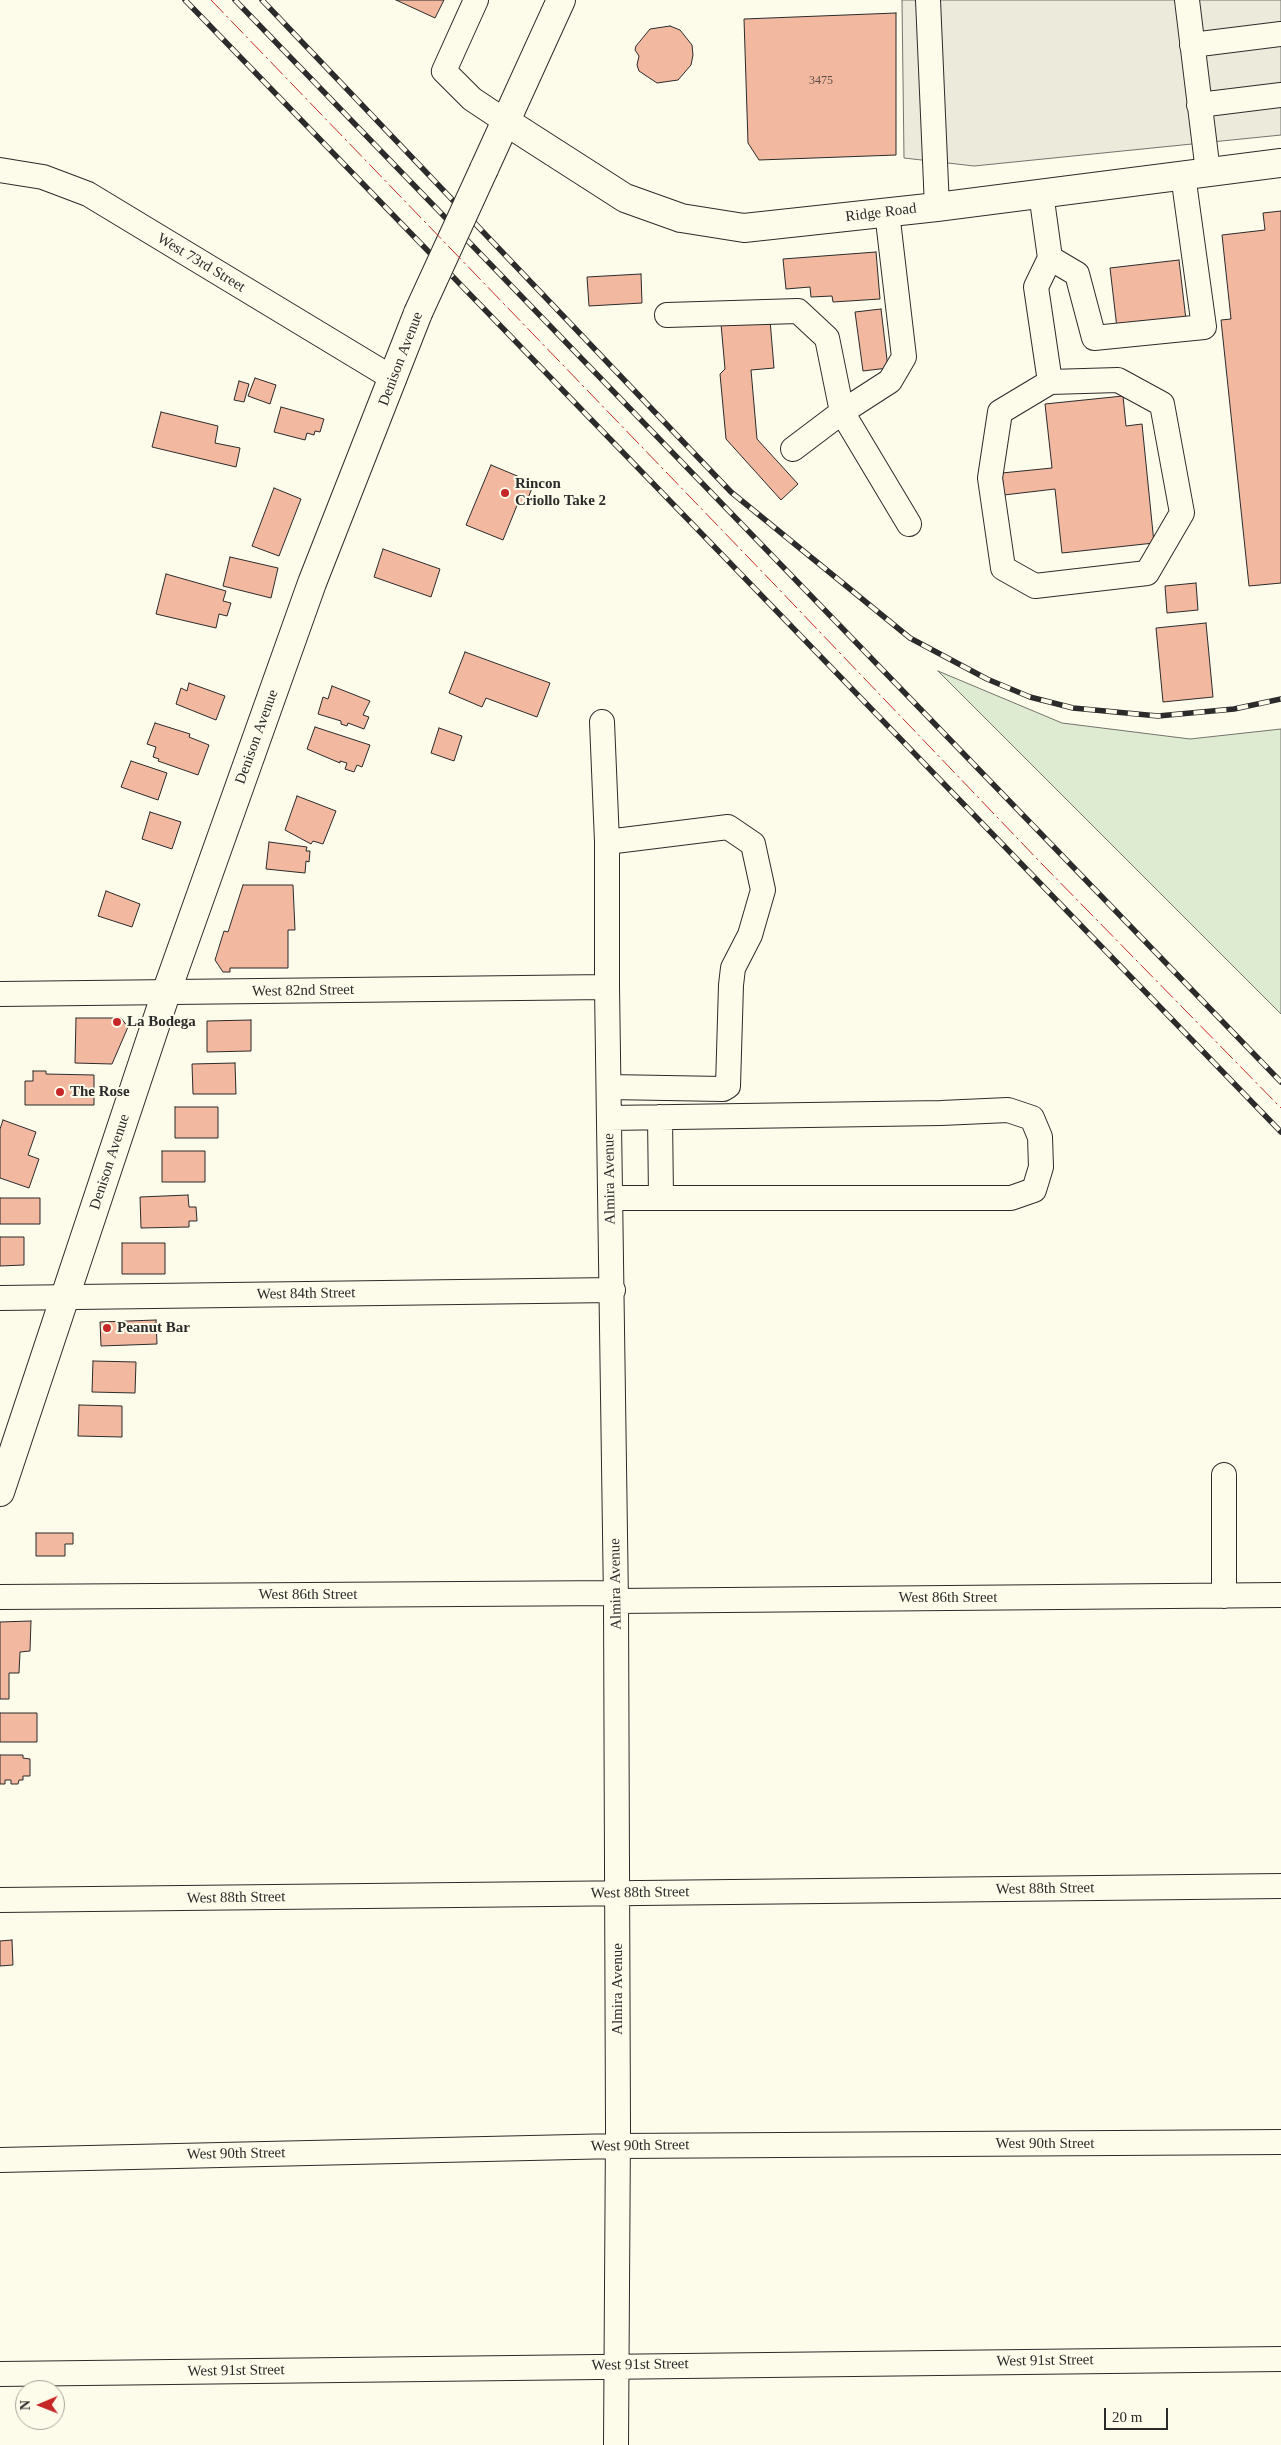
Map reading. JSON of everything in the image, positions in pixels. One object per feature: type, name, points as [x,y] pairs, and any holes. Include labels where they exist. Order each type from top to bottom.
[{"type":"main road","name":"Denison Avenue","points":[[0,1492],[166,993],[312,583],[394,379],[418,313],[561,0]]},
{"type":"main road","name":"Ridge Road","points":[[505,121],[625,198],[681,218],[744,228],[937,207],[1281,163]]},
{"type":"street","points":[[476,0],[444,71],[472,99],[505,121]]},
{"type":"street","points":[[928,0],[937,207]]},
{"type":"street","points":[[1050,258],[1077,274],[1094,338],[1204,328],[1196,174],[1200,105],[1187,0]]},
{"type":"street","points":[[1192,45],[1281,34]]},
{"type":"street","points":[[1200,105],[1281,95]]},
{"type":"street","name":"West 73rd Street","points":[[0,170],[43,177],[88,194],[394,379]]},
{"type":"street","points":[[1041,193],[1050,258],[1036,287],[1050,382]]},
{"type":"street","points":[[792,449],[842,412],[890,381],[904,356],[887,212]]},
{"type":"street","points":[[667,315],[798,311],[827,338],[842,412],[909,524]]},
{"type":"street","points":[[1118,380],[1162,404],[1182,513],[1147,573],[1035,586],[1003,568],[990,478],[1000,412],[1050,382],[1118,380]]},
{"type":"street","name":"Almira Avenue","points":[[602,722],[607,842],[607,987],[616,1597],[618,2146],[616,2445]]},
{"type":"street","points":[[607,842],[728,827],[753,844],[763,890],[750,935],[733,968],[728,1086],[723,1089],[609,1087]]},
{"type":"street","name":"West 82nd Street","points":[[0,994],[607,987]]},
{"type":"street","points":[[609,1118],[942,1113],[1008,1110],[1032,1118],[1040,1138],[1041,1167],[1034,1190],[1011,1198],[611,1198]]},
{"type":"street","points":[[660,1116],[661,1197]]},
{"type":"street","name":"West 84th Street","points":[[0,1298],[612,1290]]},
{"type":"street","points":[[1224,1475],[1224,1596]]},
{"type":"street","name":"West 86th Street","points":[[0,1598],[1281,1595]]},
{"type":"street","name":"West 88th Street","points":[[0,1900],[1281,1886]]},
{"type":"street","name":"West 90th Street","points":[[0,2160],[618,2146],[1281,2142]]},
{"type":"street","name":"West 91st Street","points":[[0,2374],[616,2365],[1281,2359]]},
{"type":"green space","points":[[938,671],[1062,723],[1190,739],[1281,729],[1281,1014]]},
{"type":"shaded area","points":[[902,0],[1281,0],[1281,135],[974,166],[904,158]]},
{"type":"building","points":[[396,0],[444,0],[435,18]]},
{"type":"building","points":[[896,13],[896,155],[759,160],[748,143],[744,19]]},
{"type":"building","points":[[670,26],[680,30],[692,45],[691,65],[678,80],[657,83],[639,71],[637,65],[639,56],[635,50],[636,46],[650,29]]},
{"type":"building","points":[[1281,211],[1281,583],[1249,586],[1221,320],[1231,319],[1222,235],[1265,230],[1263,213]]},
{"type":"building","points":[[876,252],[880,299],[833,302],[832,296],[811,297],[810,287],[786,289],[783,259]]},
{"type":"building","points":[[1179,260],[1186,320],[1117,328],[1110,268]]},
{"type":"building","points":[[641,274],[642,303],[589,306],[587,277]]},
{"type":"building","points":[[881,309],[888,368],[863,371],[855,312]]},
{"type":"building","points":[[770,320],[774,368],[751,370],[757,439],[798,484],[781,500],[726,439],[720,374],[725,369],[721,324]]},
{"type":"building","points":[[255,378],[276,385],[270,404],[248,396]]},
{"type":"building","points":[[239,381],[249,384],[244,402],[234,400]]},
{"type":"building","points":[[1123,396],[1126,426],[1142,424],[1154,543],[1062,553],[1055,489],[1004,495],[1002,473],[1052,468],[1045,404]]},
{"type":"building","points":[[281,407],[324,419],[320,432],[315,431],[314,435],[307,433],[305,440],[274,432]]},
{"type":"building","points":[[161,412],[218,426],[215,443],[240,448],[236,467],[152,447]]},
{"type":"building","name":"Rincon Criollo Take 2","points":[[491,465],[534,483],[525,506],[518,503],[503,540],[466,525]]},
{"type":"building","points":[[274,488],[301,499],[279,556],[252,546]]},
{"type":"building","points":[[383,549],[440,569],[431,597],[374,577]]},
{"type":"building","points":[[230,557],[278,568],[271,598],[223,586]]},
{"type":"building","points":[[166,574],[226,591],[223,601],[231,603],[227,616],[219,614],[216,628],[156,614]]},
{"type":"building","points":[[1196,583],[1198,610],[1167,613],[1165,586]]},
{"type":"building","points":[[1206,623],[1213,697],[1163,702],[1156,628]]},
{"type":"building","points":[[465,652],[550,683],[537,717],[486,698],[482,707],[449,693]]},
{"type":"building","points":[[189,683],[225,696],[216,720],[176,704],[181,688],[187,691]]},
{"type":"building","points":[[332,686],[370,701],[363,715],[369,717],[364,729],[348,723],[347,726],[341,724],[341,721],[318,714],[323,697],[328,699]]},
{"type":"building","points":[[155,723],[190,734],[189,737],[209,745],[198,775],[158,761],[159,759],[153,757],[156,747],[147,744]]},
{"type":"building","points":[[315,727],[370,745],[362,767],[357,765],[354,772],[345,769],[347,763],[340,761],[340,763],[307,749]]},
{"type":"building","points":[[439,728],[462,736],[454,761],[431,753]]},
{"type":"building","points":[[131,761],[167,773],[158,800],[121,787]]},
{"type":"building","points":[[297,796],[336,811],[323,844],[313,841],[311,844],[285,830]]},
{"type":"building","points":[[150,812],[181,822],[172,849],[142,839]]},
{"type":"building","points":[[269,842],[307,847],[306,851],[310,851],[309,862],[306,861],[305,873],[266,869]]},
{"type":"building","points":[[243,885],[293,885],[295,930],[288,930],[288,968],[230,968],[230,972],[223,972],[215,960],[224,931],[228,932]]},
{"type":"building","points":[[106,891],[140,904],[132,927],[98,916]]},
{"type":"building","points":[[76,1018],[121,1018],[128,1027],[112,1064],[75,1063]]},
{"type":"building","points":[[251,1020],[251,1051],[207,1052],[207,1021]]},
{"type":"building","points":[[235,1063],[236,1094],[193,1094],[192,1064]]},
{"type":"building","name":"The Rose","points":[[33,1071],[46,1071],[46,1074],[94,1075],[94,1105],[25,1105],[25,1081],[33,1081]]},
{"type":"building","points":[[175,1107],[218,1107],[218,1138],[175,1138]]},
{"type":"building","points":[[3,1120],[36,1132],[28,1155],[39,1159],[29,1188],[0,1178],[0,1129]]},
{"type":"building","points":[[162,1151],[205,1151],[205,1182],[162,1182]]},
{"type":"building","points":[[188,1195],[189,1207],[196,1207],[197,1221],[189,1221],[189,1227],[141,1228],[140,1197]]},
{"type":"building","points":[[0,1198],[40,1198],[40,1224],[0,1224]]},
{"type":"building","points":[[0,1237],[24,1237],[24,1265],[0,1266]]},
{"type":"building","points":[[122,1243],[165,1243],[165,1274],[122,1274]]},
{"type":"building","points":[[156,1320],[157,1344],[101,1346],[100,1322]]},
{"type":"building","points":[[93,1361],[136,1362],[135,1393],[92,1392]]},
{"type":"building","points":[[79,1405],[122,1406],[122,1437],[78,1436]]},
{"type":"building","points":[[36,1533],[73,1533],[73,1544],[65,1544],[65,1556],[36,1556]]},
{"type":"building","points":[[31,1621],[30,1651],[20,1652],[19,1673],[9,1673],[9,1699],[0,1699],[0,1622]]},
{"type":"building","points":[[0,1713],[37,1713],[37,1742],[0,1742]]},
{"type":"building","points":[[0,1755],[23,1755],[23,1758],[30,1759],[30,1776],[23,1776],[23,1780],[19,1780],[18,1784],[11,1784],[11,1780],[5,1780],[5,1784],[0,1784]]},
{"type":"building","points":[[12,1940],[13,1965],[0,1966],[0,1941]]},
{"type":"railway","points":[[185,0],[1281,1132]]},
{"type":"railway","points":[[235,0],[1281,1082]]},
{"type":"railway","points":[[262,0],[731,492],[910,638],[987,679],[1030,697],[1073,708],[1158,716],[1234,709],[1281,699]]},
{"type":"power","points":[[211,0],[1041,863],[1281,1108]]},
{"type":"place","name":"Rincon Criollo Take 2","points":[[505,493]]},
{"type":"place","name":"La Bodega","points":[[117,1022]]},
{"type":"place","name":"The Rose","points":[[60,1092]]},
{"type":"place","name":"Peanut Bar","points":[[107,1328]]}]
